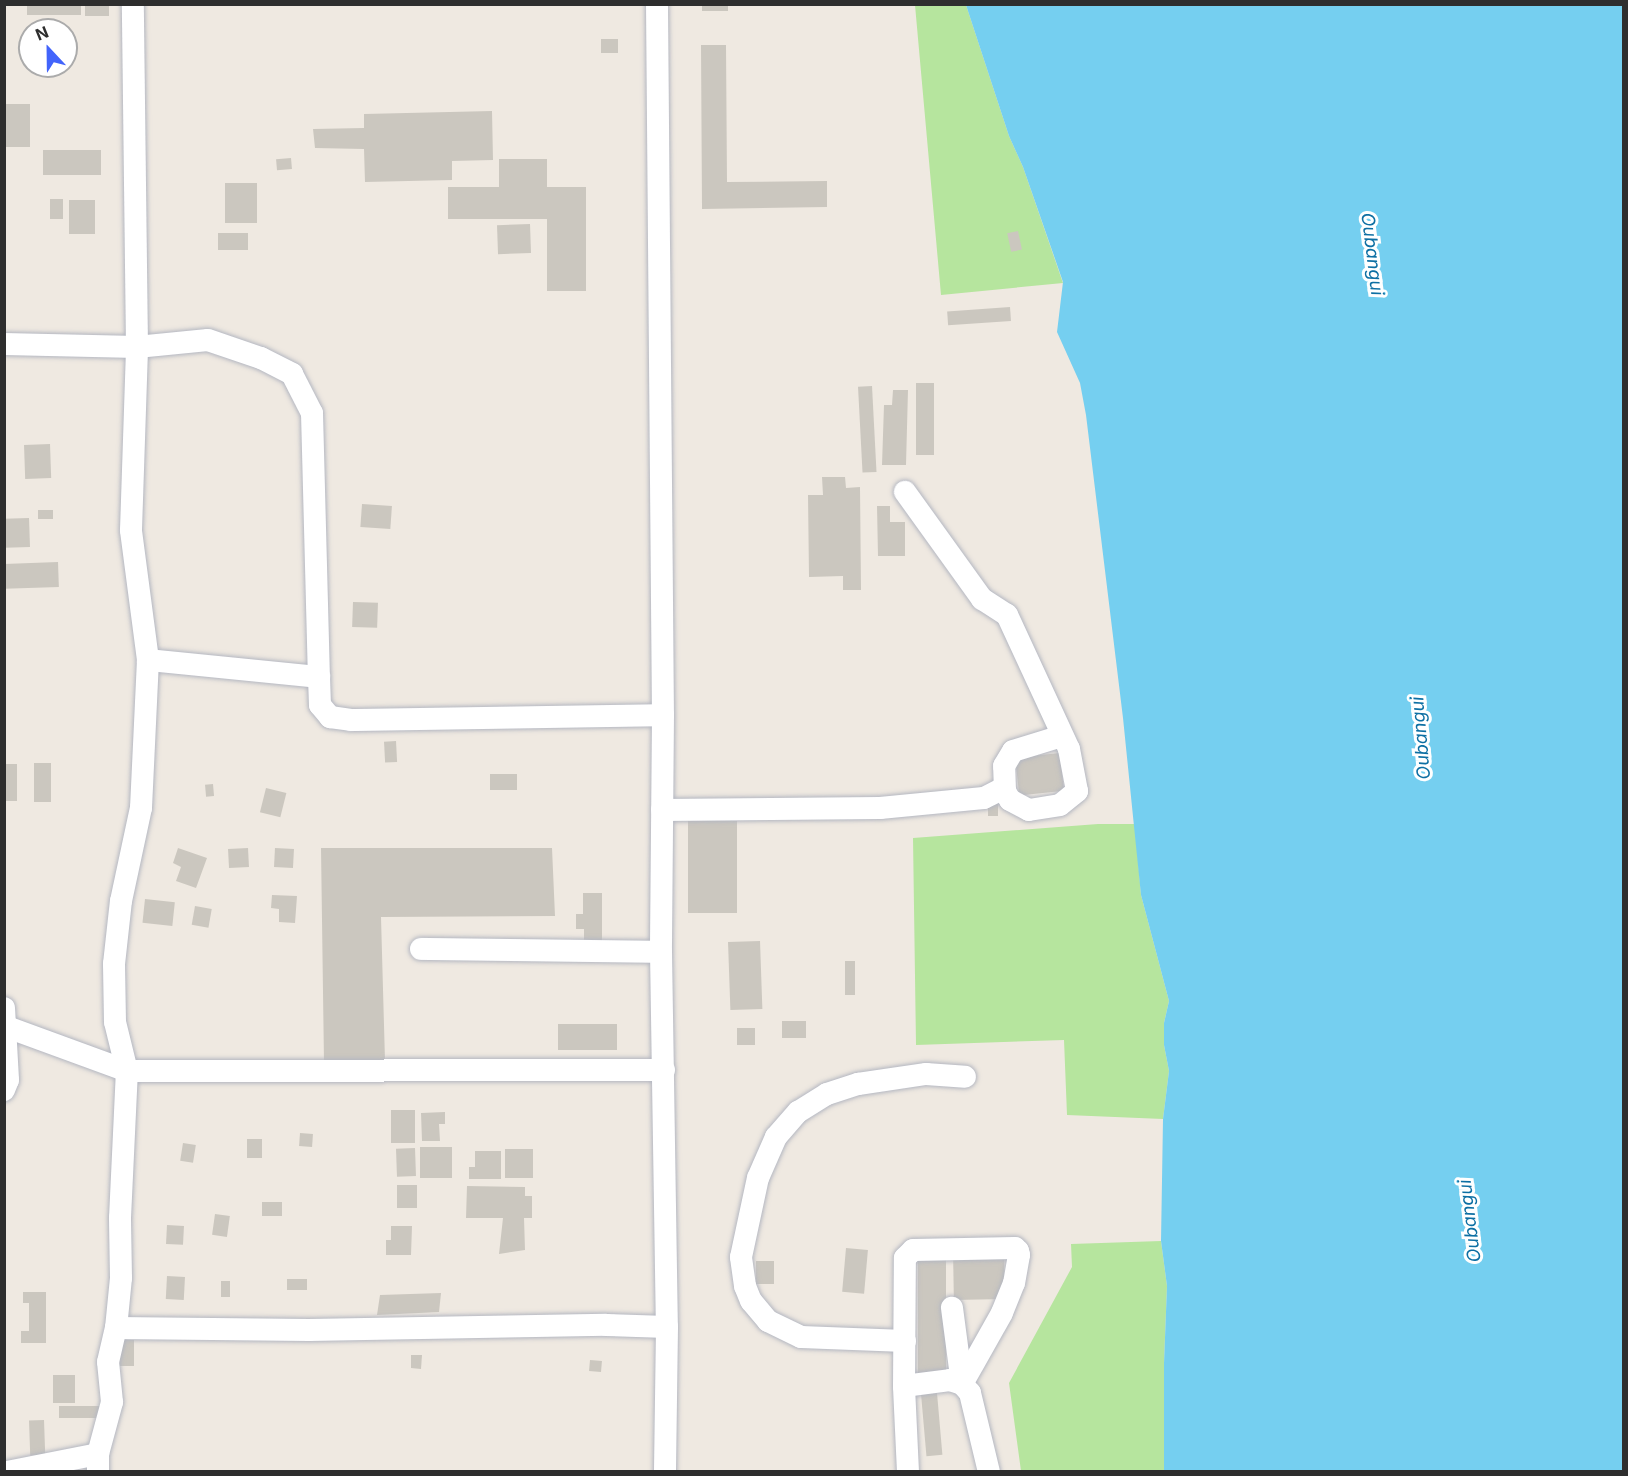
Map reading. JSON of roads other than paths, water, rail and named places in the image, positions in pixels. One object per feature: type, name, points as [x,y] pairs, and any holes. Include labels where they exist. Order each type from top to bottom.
[{"type":"street","points":[[7,1472],[98,1463],[112,1402],[108,1362],[116,1328],[121,1278],[120,1218],[127,1071],[115,1022],[114,964],[121,901],[141,808],[148,660],[131,530],[136,347],[133,4]]},
{"type":"street","points":[[657,4],[663,715],[661,952],[667,1327],[665,1472]]},
{"type":"street","points":[[4,344],[136,347],[208,340],[261,357],[292,374],[312,413],[320,705],[330,717],[351,720],[663,715]]},
{"type":"street","points":[[905,492],[982,599],[1007,615],[1069,749],[1077,791],[1060,805],[1029,810],[1010,800],[1005,791],[1004,766],[1013,751],[1062,736]]},
{"type":"street","points":[[148,660],[319,677]]},
{"type":"street","points":[[662,810],[880,808],[984,798],[1000,790],[1005,791]]},
{"type":"street","points":[[421,949],[661,952]]},
{"type":"street","points":[[4,1090],[8,1080],[6,1017],[127,1071],[664,1070]]},
{"type":"street","points":[[905,1341],[801,1337],[768,1321],[751,1301],[745,1286],[741,1257],[758,1178],[776,1137],[798,1112],[826,1094],[858,1084],[926,1074],[965,1077]]},
{"type":"street","points":[[908,1472],[904,1386],[905,1258],[914,1250],[1014,1248],[1019,1255],[1014,1282],[1002,1313],[962,1384]]},
{"type":"street","points":[[952,1308],[962,1384]]},
{"type":"street","points":[[116,1328],[309,1330],[606,1325],[667,1327]]},
{"type":"street","points":[[904,1386],[950,1380],[962,1384],[970,1393],[989,1472]]},
{"type":"water","name":"Oubangui","points":[[966,5],[1623,5],[1623,1471],[1164,1471],[1167,1286],[1161,1241],[1163,1119],[1169,1071],[1164,1045],[1164,1023],[1169,1001],[1141,895],[1123,718],[1086,415],[1080,383],[1057,332],[1063,282],[1023,167],[1009,136]]}]
